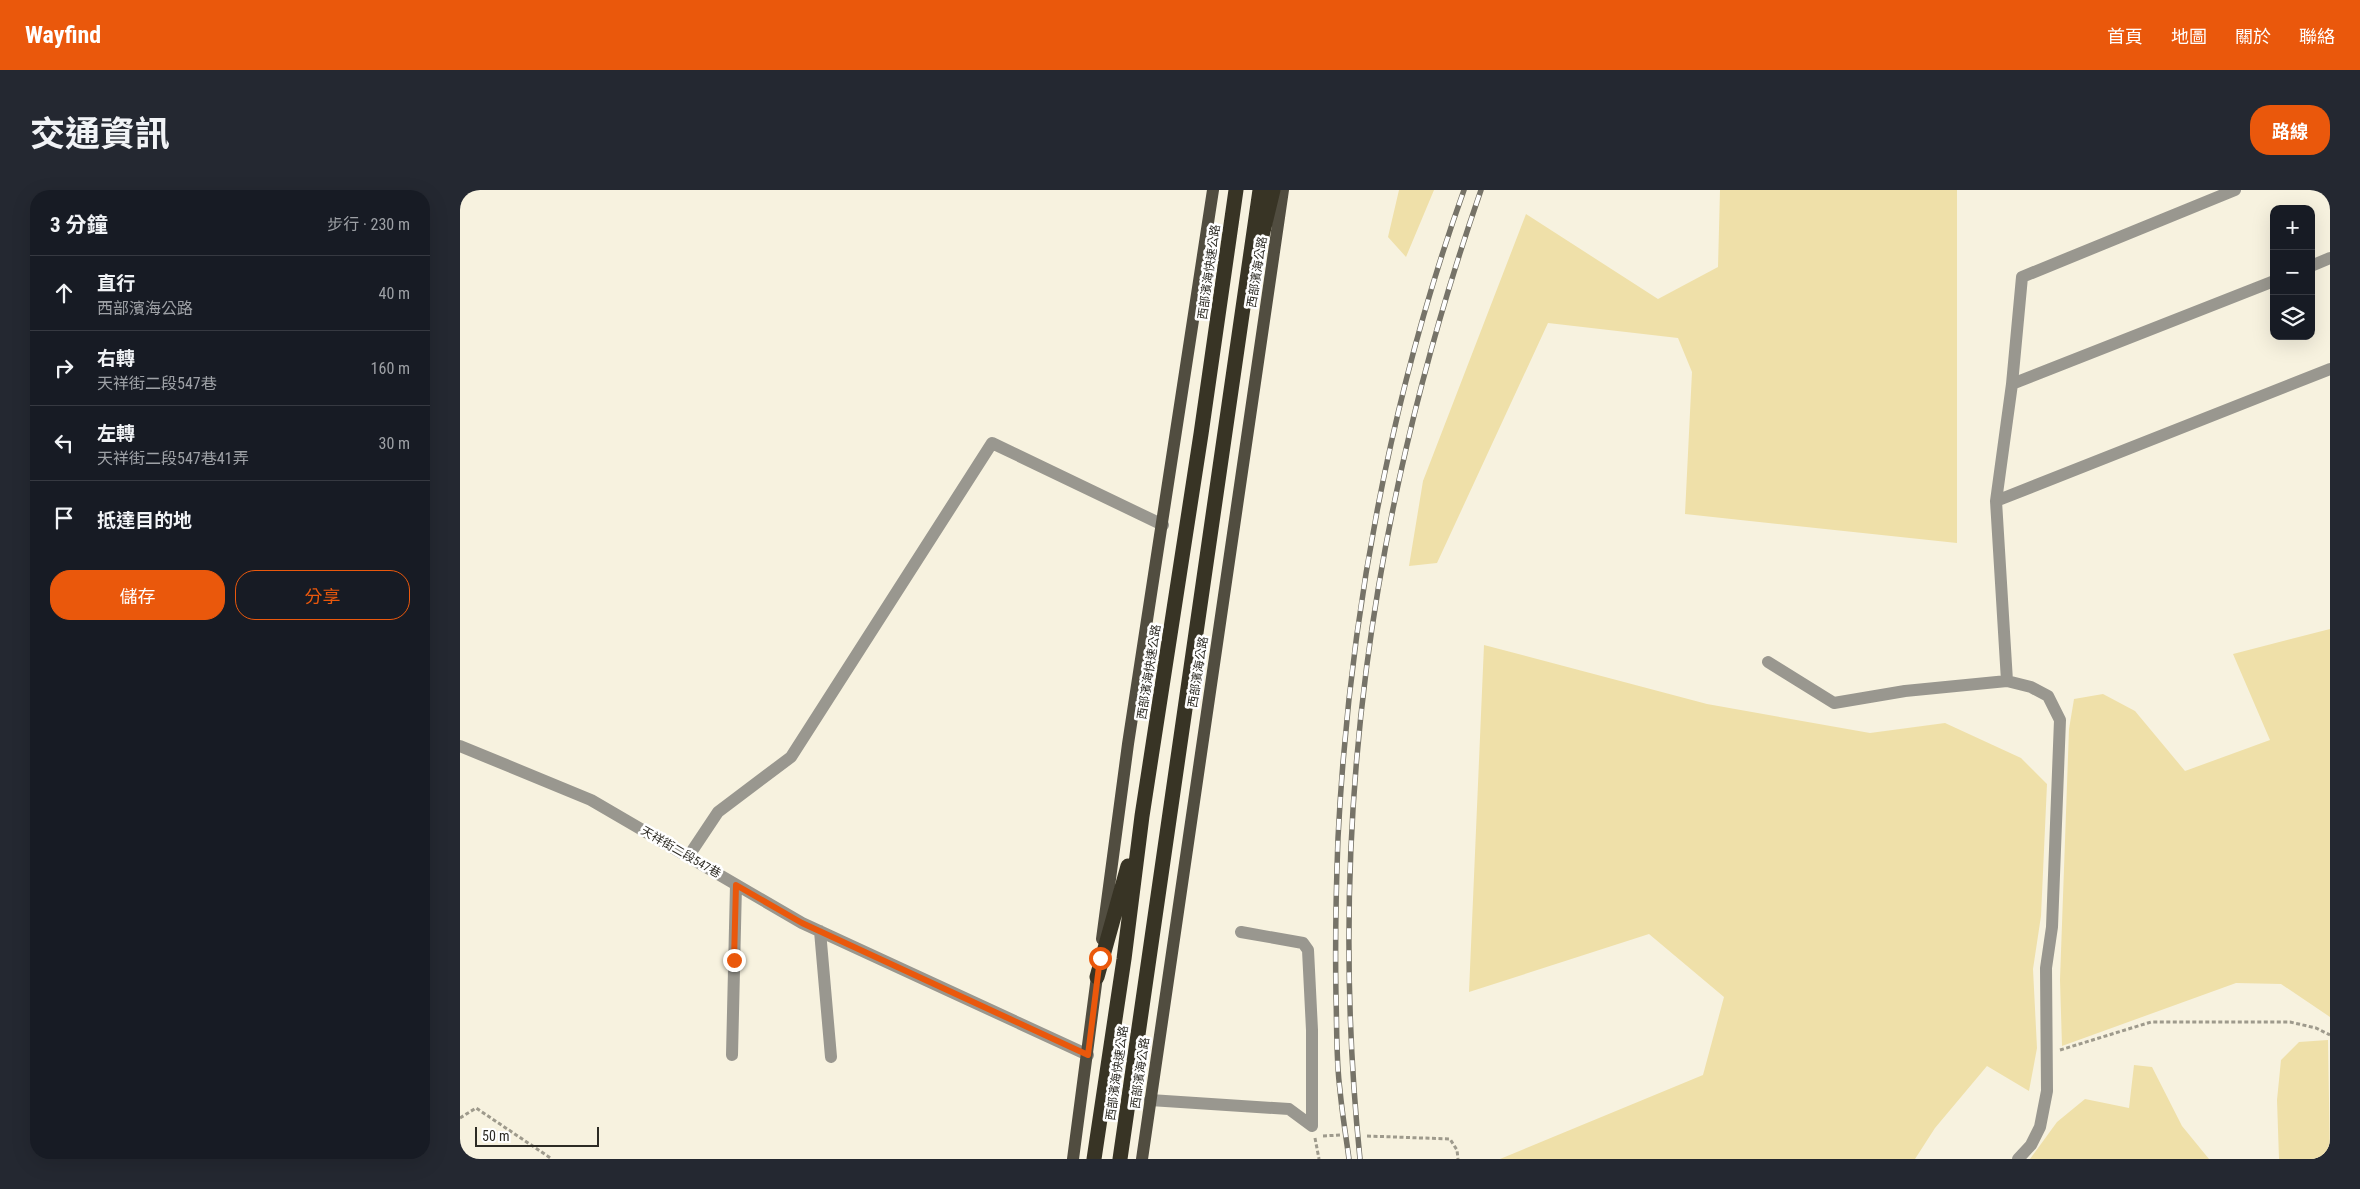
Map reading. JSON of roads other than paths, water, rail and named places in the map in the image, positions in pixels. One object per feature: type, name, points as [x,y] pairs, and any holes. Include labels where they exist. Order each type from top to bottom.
[{"type":"highway","name":"西部濱海快速公路","points":[[1094,1159],[1124,958],[1142,816],[1198,454],[1236,190]]},
{"type":"highway","name":"西部濱海快速公路","points":[[1120,1159],[1175,765],[1209,542],[1233,362],[1260,190]]},
{"type":"highway","points":[[1233,362],[1273,190]]},
{"type":"highway","points":[[1097,977],[1142,816]]},
{"type":"main road","points":[[1072,1159],[1088,1055],[1128,744],[1213,190]]},
{"type":"main road","name":"西部濱海公路","points":[[1142,1159],[1283,190]]},
{"type":"street","points":[[2006,680],[1996,501],[2012,384],[2022,277],[2235,190]]},
{"type":"street","points":[[2315,264],[2330,258]]},
{"type":"street","points":[[2012,384],[2270,282]]},
{"type":"street","points":[[1996,501],[2330,369]]},
{"type":"street","points":[[688,856],[718,812],[791,757],[992,443],[1163,525]]},
{"type":"street","points":[[1768,662],[1834,702],[1905,691],[2006,680],[2031,687],[2048,696],[2060,720],[2052,927],[2046,968],[2045,1010],[2048,1090],[2040,1126],[2031,1145],[2018,1159]]},
{"type":"street","name":"天祥街二段547巷","points":[[460,746],[592,800],[736,885],[820,931],[1088,1055]]},
{"type":"street","points":[[732,1055],[736,885]]},
{"type":"street","points":[[820,931],[831,1057]]},
{"type":"street","points":[[1150,1100],[1289,1109],[1314,1131],[1308,950],[1303,943],[1241,932]]},
{"type":"railway","points":[[1349,1159],[1338,1067],[1336,937],[1338,838],[1352,673],[1363,591],[1377,510],[1395,428],[1438,268],[1464,190]]},
{"type":"railway","points":[[1360,1159],[1351,1034],[1349,911],[1354,789],[1366,668],[1385,548],[1411,428],[1443,309],[1481,190]]}]
